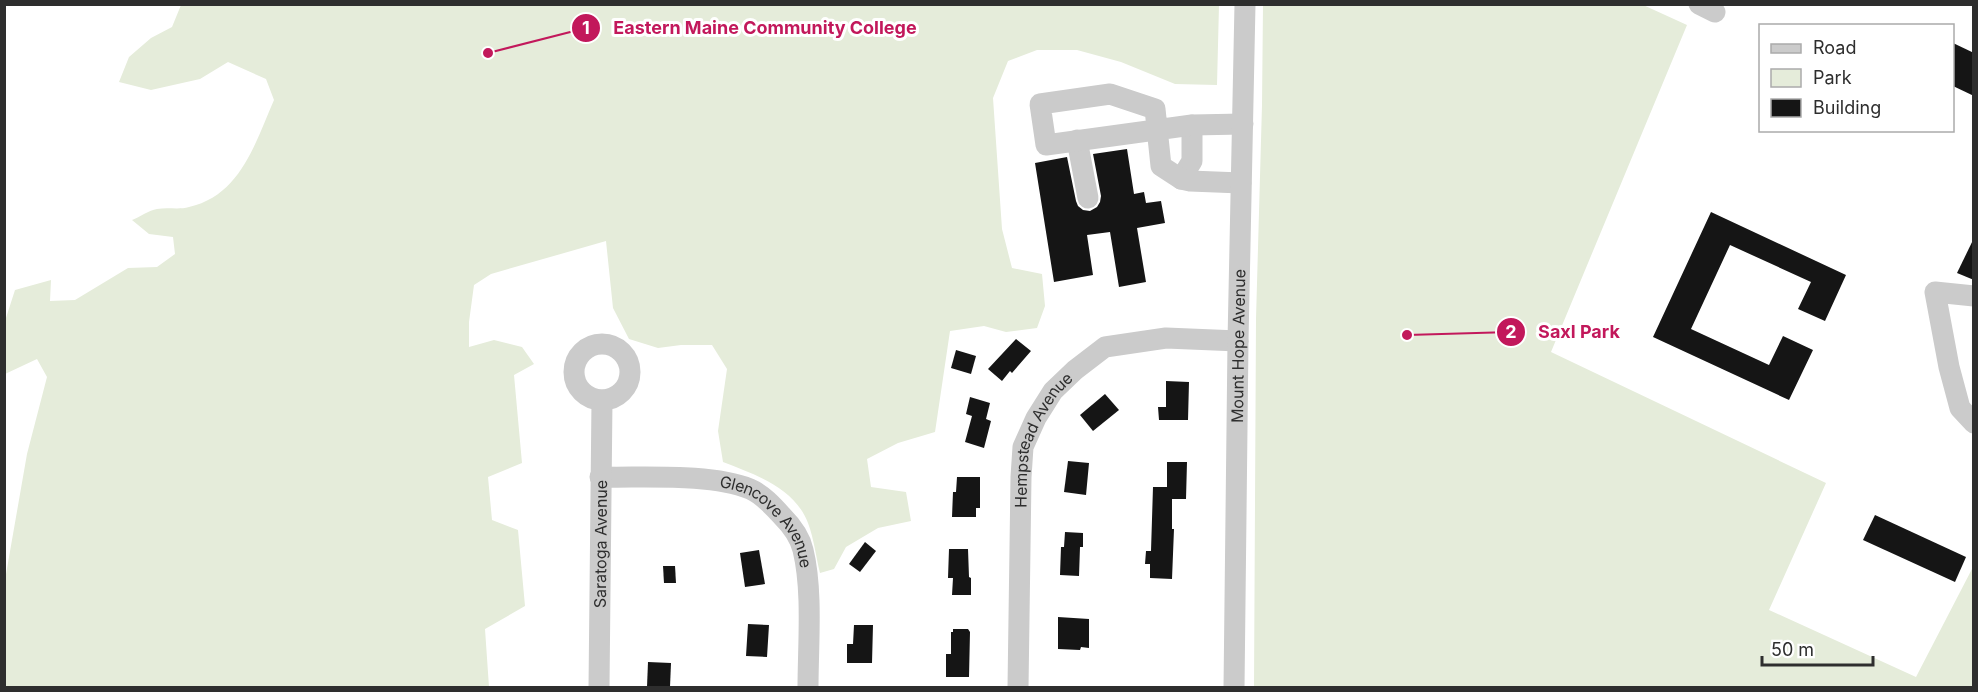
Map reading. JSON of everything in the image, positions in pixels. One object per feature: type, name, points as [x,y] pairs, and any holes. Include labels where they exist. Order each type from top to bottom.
[{"type":"street","name":"Mount Hope Avenue","points":[[1234,687],[1245,4]]},
{"type":"street","points":[[1241,183],[1190,182],[1161,166],[1157,128],[1155,108],[1110,94],[1040,104],[1046,145],[1157,128],[1192,124],[1243,124]]},
{"type":"street","points":[[1181,179],[1192,161],[1192,124]]},
{"type":"street","points":[[1077,140],[1088,198]]},
{"type":"street","points":[[1974,297],[1935,292],[1949,367],[1960,408],[1974,423]]},
{"type":"street","name":"Hempstead Avenue","points":[[1018,687],[1023,447],[1036,418],[1053,391],[1075,370],[1105,347],[1166,338],[1238,341]]},
{"type":"street","name":"Saratoga Avenue","points":[[598,687],[602,400]]},
{"type":"street","name":"Glencove Avenue","points":[[600,477],[713,479],[752,490],[776,510],[799,539],[803,551],[808,590],[808,687]]},
{"type":"green space","points":[[1641,4],[1687,25],[1551,352],[1826,483],[1769,610],[1916,677],[1973,567],[1973,687],[1254,687],[1256,319],[1263,5]]},
{"type":"green space","points":[[181,5],[1219,5],[1217,85],[1175,84],[1121,62],[1077,50],[1037,50],[1008,61],[993,98],[1002,229],[1012,268],[1042,274],[1045,306],[1037,328],[1006,332],[984,326],[950,331],[935,432],[898,443],[867,459],[871,487],[906,492],[911,521],[878,528],[846,547],[834,569],[820,573],[808,523],[794,500],[784,491],[760,477],[723,462],[718,431],[727,369],[712,345],[658,348],[629,339],[613,308],[606,241],[491,274],[474,285],[469,322],[469,347],[494,340],[522,347],[534,364],[514,375],[522,463],[488,477],[492,520],[518,530],[525,606],[485,629],[489,687],[5,687],[5,580],[27,454],[47,377],[37,359],[5,374],[5,321],[15,290],[51,280],[50,301],[75,300],[128,268],[157,267],[175,254],[173,237],[149,234],[132,220],[161,208],[189,207],[207,201],[222,191],[244,165],[274,100],[266,79],[228,62],[200,79],[151,90],[119,82],[129,57],[151,38],[172,27]]},
{"type":"building","points":[[1954,43],[1974,53],[1974,96],[1954,86]]},
{"type":"building","points":[[1127,149],[1134,194],[1144,192],[1146,203],[1161,201],[1165,223],[1137,228],[1146,282],[1119,287],[1110,232],[1087,235],[1093,275],[1054,282],[1035,163],[1067,157],[1078,206],[1090,211],[1097,207],[1101,196],[1093,154]]},
{"type":"building","points":[[1711,212],[1846,275],[1825,321],[1798,309],[1811,282],[1730,245],[1691,329],[1769,365],[1783,336],[1813,350],[1789,400],[1653,337]]},
{"type":"building","points":[[1974,238],[1974,280],[1957,273]]},
{"type":"building","points":[[1016,339],[1031,351],[1002,381],[988,369]]},
{"type":"building","points":[[956,350],[976,356],[971,374],[951,368]]},
{"type":"building","points":[[1166,381],[1189,382],[1188,420],[1159,420],[1158,407],[1166,407]]},
{"type":"building","points":[[1105,394],[1119,410],[1093,431],[1080,415]]},
{"type":"building","points":[[970,397],[990,403],[986,419],[991,421],[984,448],[965,442],[972,416],[966,414]]},
{"type":"building","points":[[1068,461],[1089,463],[1086,495],[1064,492]]},
{"type":"building","points":[[1167,462],[1187,462],[1186,499],[1172,499],[1172,529],[1174,529],[1172,579],[1150,578],[1150,564],[1145,564],[1146,551],[1151,551],[1153,487],[1167,487]]},
{"type":"building","points":[[957,477],[980,477],[980,508],[976,508],[976,517],[952,517],[953,492],[956,492]]},
{"type":"building","points":[[1875,515],[1966,557],[1955,582],[1863,540]]},
{"type":"building","points":[[1065,532],[1083,533],[1079,576],[1060,575],[1061,547],[1064,547]]},
{"type":"building","points":[[865,542],[876,551],[860,572],[849,564]]},
{"type":"building","points":[[949,549],[968,549],[971,595],[952,595],[953,578],[948,578]]},
{"type":"building","points":[[759,550],[765,584],[745,587],[740,553]]},
{"type":"building","points":[[663,566],[675,566],[676,583],[664,583]]},
{"type":"building","points":[[1058,617],[1089,619],[1089,648],[1058,649]]},
{"type":"building","points":[[748,624],[769,625],[767,657],[746,656]]},
{"type":"building","points":[[854,625],[873,625],[872,663],[847,663],[847,644],[853,644]]},
{"type":"building","points":[[953,629],[968,629],[970,632],[969,677],[946,677],[946,654],[951,654]]},
{"type":"building","points":[[648,662],[671,663],[670,687],[647,687]]},
{"type":"place","name":"Eastern Maine Community College","points":[[488,53]]},
{"type":"place","name":"Saxl Park","points":[[1407,335]]}]
